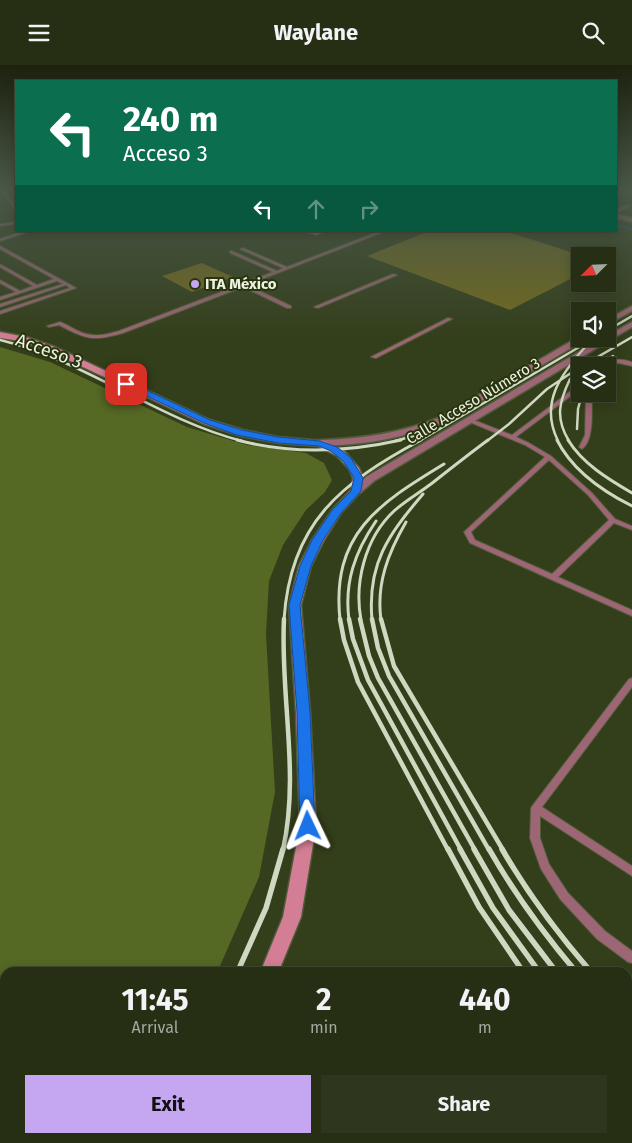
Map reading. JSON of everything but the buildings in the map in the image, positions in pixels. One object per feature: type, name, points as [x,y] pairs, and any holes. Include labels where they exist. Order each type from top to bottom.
[{"type":"main road","name":"Acceso 3","points":[[0,335],[23,339],[52,349],[207,421],[241,433],[268,438],[320,443],[341,454],[354,469],[358,478],[356,491]]},
{"type":"main road","points":[[271,967],[292,917],[308,826],[303,712],[295,605],[305,566],[318,540],[337,511],[356,491]]},
{"type":"street","points":[[616,317],[632,307]]},
{"type":"street","name":"Calle Acceso Número 3","points":[[616,334],[632,324]]},
{"type":"street","name":"Calle Acceso Número 3","points":[[320,443],[368,441],[397,436],[430,426],[571,344]]},
{"type":"street","name":"Calle Acceso Número 3","points":[[356,491],[370,479],[593,347]]},
{"type":"lane","points":[[49,326],[60,323],[76,333],[104,337],[360,240]]},
{"type":"lane","points":[[0,247],[74,288],[0,313]]},
{"type":"lane","points":[[242,249],[288,268]]},
{"type":"lane","points":[[231,252],[276,272]]},
{"type":"lane","points":[[0,265],[36,286]]},
{"type":"lane","points":[[316,307],[395,275]]},
{"type":"lane","points":[[0,298],[58,279]]},
{"type":"lane","points":[[0,281],[19,292]]},
{"type":"lane","points":[[0,306],[66,284]]},
{"type":"lane","points":[[243,285],[290,307]]},
{"type":"lane","points":[[374,357],[450,319]]},
{"type":"lane","points":[[616,361],[632,364]]},
{"type":"lane","points":[[512,438],[571,393]]},
{"type":"lane","points":[[582,447],[588,435],[589,402]]},
{"type":"lane","points":[[469,420],[512,438],[549,457],[590,494],[613,520],[632,528]]},
{"type":"lane","points":[[549,457],[466,532],[472,541],[632,613]]},
{"type":"lane","points":[[553,577],[613,520]]},
{"type":"lane","points":[[632,681],[536,808],[535,838],[545,866],[564,896],[602,935],[632,958]]},
{"type":"lane","points":[[536,808],[632,871]]},
{"type":"green space","points":[[0,347],[50,362],[187,427],[247,445],[306,453],[324,463],[332,480],[325,492],[306,510],[283,545],[269,581],[266,634],[275,792],[259,877],[219,967],[0,967]]},
{"type":"railway","points":[[616,325],[632,316]]},
{"type":"railway","points":[[598,357],[632,337]]},
{"type":"railway","points":[[0,340],[32,349],[92,375],[180,419],[242,441]]},
{"type":"railway","points":[[419,441],[579,347]]},
{"type":"railway","points":[[560,380],[568,367],[585,347]]},
{"type":"railway","points":[[560,380],[571,373]]},
{"type":"railway","points":[[569,441],[562,425],[560,410],[563,395],[570,379]]},
{"type":"railway","points":[[487,441],[509,424],[547,389],[560,380]]},
{"type":"railway","points":[[558,441],[551,414],[552,402],[560,380]]},
{"type":"railway","points":[[577,429],[580,402]]},
{"type":"railway","points":[[395,441],[424,433]]},
{"type":"railway","points":[[237,440],[278,448],[319,450],[360,447],[401,440]]},
{"type":"railway","points":[[284,620],[288,586],[297,557],[309,532],[325,510],[344,490],[367,473],[421,440]]},
{"type":"railway","points":[[361,620],[359,591],[364,562],[369,548],[384,522],[398,507],[488,440]]},
{"type":"railway","points":[[557,440],[571,461],[589,479],[610,494],[632,506]]},
{"type":"railway","points":[[568,440],[589,464],[632,493]]},
{"type":"railway","points":[[340,620],[339,590],[343,565],[352,543],[364,525],[380,508],[399,493],[444,464]]},
{"type":"railway","points":[[372,620],[371,600],[373,582],[382,551],[400,523],[423,494]]},
{"type":"railway","points":[[349,620],[348,593],[353,568],[362,544],[376,521]]},
{"type":"railway","points":[[381,620],[380,594],[385,569],[394,545],[406,522]]},
{"type":"railway","points":[[340,619],[344,640],[358,682],[448,850]]},
{"type":"railway","points":[[349,619],[353,639],[368,680],[461,850]]},
{"type":"railway","points":[[360,619],[369,656],[378,678],[475,850]]},
{"type":"railway","points":[[372,619],[378,648],[389,676],[489,850]]},
{"type":"railway","points":[[381,619],[394,666],[503,850]]},
{"type":"railway","points":[[283,850],[290,792],[284,620]]},
{"type":"railway","points":[[240,967],[266,908],[283,849]]},
{"type":"railway","points":[[448,849],[479,907],[520,967]]},
{"type":"railway","points":[[460,849],[493,908],[536,967]]},
{"type":"railway","points":[[474,849],[509,910],[552,967]]},
{"type":"railway","points":[[489,849],[530,913],[572,967]]},
{"type":"railway","points":[[502,849],[544,913],[587,967]]},
{"type":"place","name":"ITA México","points":[[195,284]]},
{"type":"route","points":[[126,384],[207,421],[241,433],[278,440],[320,443],[341,454],[354,469],[358,478],[356,491],[337,511],[318,540],[305,566],[295,605],[303,712],[308,826]]}]
